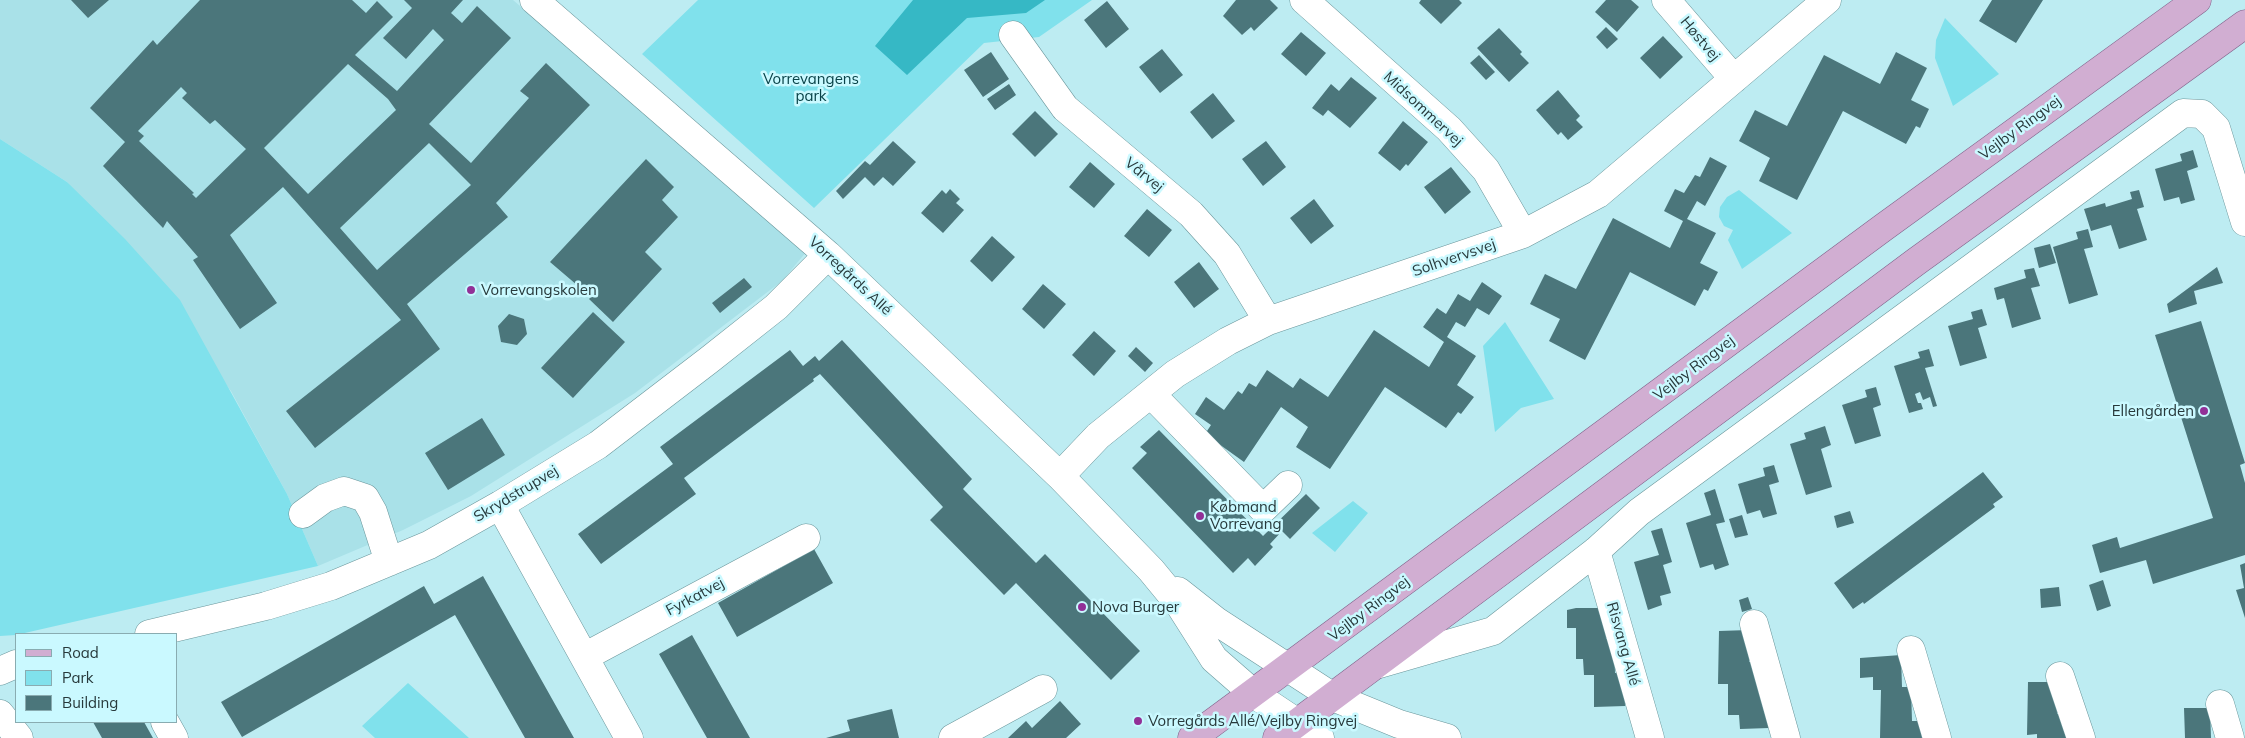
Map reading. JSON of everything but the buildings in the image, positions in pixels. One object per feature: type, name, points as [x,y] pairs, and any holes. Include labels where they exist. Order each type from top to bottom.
[{"type":"main road","name":"Vejlby Ringvej","points":[[1192,738],[1884,227],[2197,0]]},
{"type":"main road","points":[[1287,731],[1917,261],[2245,24]]},
{"type":"street","name":"Midsommervej","points":[[1304,0],[1449,129],[1486,170],[1523,234]]},
{"type":"street","name":"Høstvej","points":[[1666,0],[1734,79]]},
{"type":"street","name":"Solhvervsvej","points":[[1060,476],[1098,436],[1175,374],[1228,342],[1268,321],[1523,234],[1598,194],[1827,0]]},
{"type":"street","name":"Vorregårds Allé","points":[[538,1],[828,255],[1060,476],[1152,570],[1179,604],[1209,653],[1254,694],[1287,731]]},
{"type":"street","name":"Vårvej","points":[[1013,35],[1065,108],[1191,214],[1227,254],[1268,321]]},
{"type":"street","points":[[1379,664],[1493,631],[1596,551],[1639,512],[2183,114],[2202,114],[2216,128],[2245,222]]},
{"type":"street","name":"Skrydstrupvej","points":[[153,633],[266,606],[331,586],[428,545],[500,505],[598,445],[680,383],[776,307],[828,255]]},
{"type":"street","points":[[1150,394],[1264,509],[1288,485]]},
{"type":"street","points":[[303,514],[325,498],[344,491],[364,498],[373,512],[389,562]]},
{"type":"street","points":[[500,505],[629,738]]},
{"type":"street","name":"Fyrkatvej","points":[[584,657],[806,538]]},
{"type":"street","name":"Risvang Allé","points":[[1596,551],[1650,738]]},
{"type":"street","name":"Vorregårds Allé","points":[[1152,570],[1216,621],[1333,697]]},
{"type":"street","points":[[1754,624],[1786,738]]},
{"type":"street","points":[[1911,650],[1937,738]]},
{"type":"street","points":[[0,671],[15,664]]},
{"type":"street","points":[[2060,676],[2081,738]]},
{"type":"street","points":[[953,738],[1043,689]]},
{"type":"street","points":[[1333,697],[1399,724],[1447,738]]},
{"type":"street","points":[[2220,704],[2230,738]]},
{"type":"street","points":[[0,714],[18,738]]},
{"type":"street","points":[[166,723],[174,738]]},
{"type":"street","points":[[1287,731],[1320,738]]},
{"type":"shaded area","name":"Vorrevangskolen","points":[[0,0],[513,0],[807,251],[782,281],[635,393],[471,496],[403,530],[318,566],[287,494],[231,391],[67,182],[0,139]]},
{"type":"shaded area","points":[[913,0],[1045,0],[1026,13],[967,18],[907,75],[875,46]]},
{"type":"green space","name":"Vorrevangens park","points":[[698,0],[1092,0],[1039,37],[984,43],[814,208],[642,54]]},
{"type":"green space","points":[[1945,18],[1999,74],[1953,106],[1935,58],[1936,40]]},
{"type":"green space","points":[[0,139],[67,182],[125,239],[180,300],[287,494],[318,566],[25,633],[0,636]]},
{"type":"green space","points":[[1739,190],[1792,233],[1742,269],[1728,240],[1733,230],[1724,226],[1719,217],[1720,207],[1727,197]]},
{"type":"green space","points":[[1505,322],[1554,399],[1521,408],[1495,432],[1483,346]]},
{"type":"green space","points":[[1353,501],[1368,513],[1335,552],[1312,533]]},
{"type":"green space","points":[[408,683],[469,738],[375,738],[362,726]]},
{"type":"place","name":"Vorrevangskolen","points":[[471,290]]},
{"type":"place","name":"Ellengården","points":[[2204,411]]},
{"type":"place","name":"Købmand Vorrevang","points":[[1200,516]]},
{"type":"place","name":"Nova Burger","points":[[1082,607]]},
{"type":"place","name":"Vorregårds Allé/Vejlby Ringvej","points":[[1138,721]]}]
